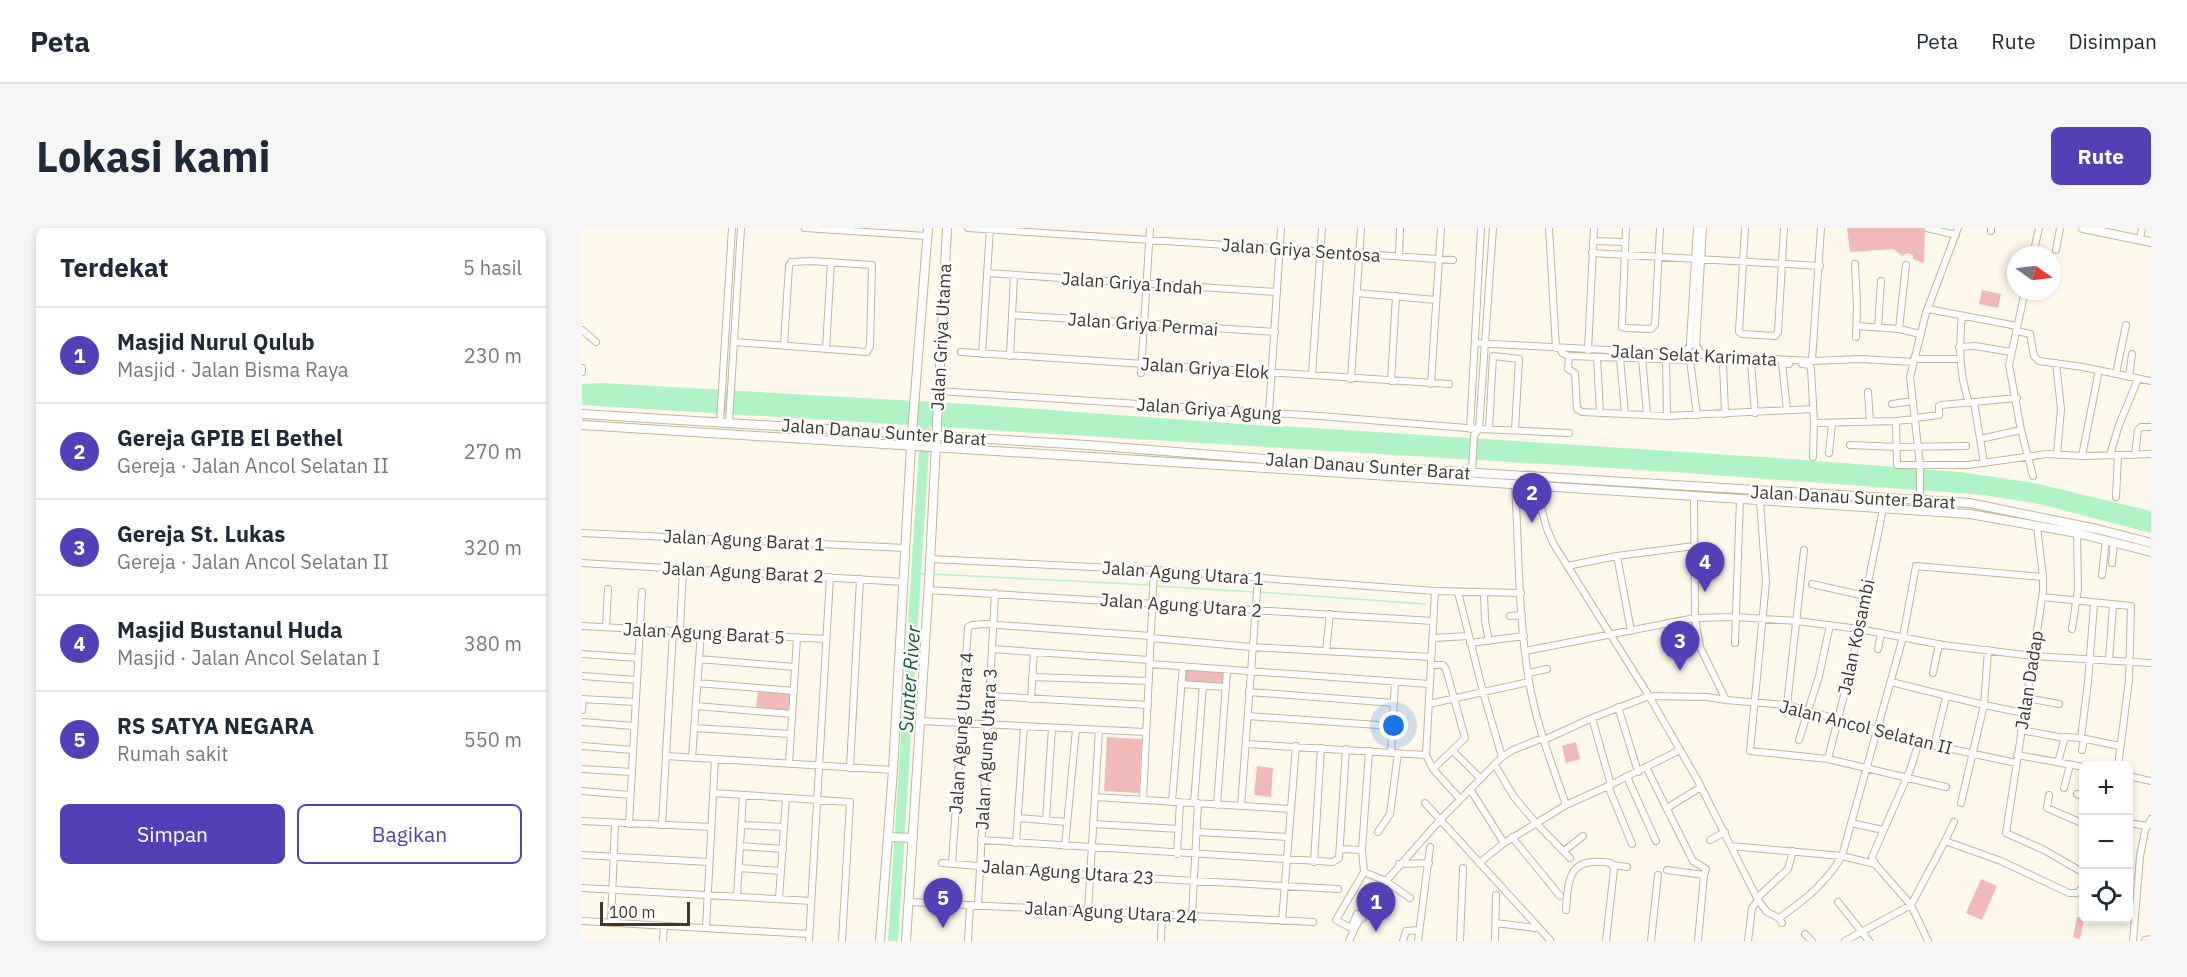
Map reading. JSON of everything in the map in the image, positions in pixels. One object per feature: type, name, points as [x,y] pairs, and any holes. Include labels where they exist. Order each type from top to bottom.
[{"type":"main road","name":"Jalan Griya Utama","points":[[906,941],[910,838],[929,586],[933,447],[947,228]]},
{"type":"main road","points":[[2083,228],[2151,242]]},
{"type":"main road","name":"Jalan Griya Utama","points":[[880,941],[890,837],[927,230]]},
{"type":"main road","name":"Jalan Danau Sunter Barat","points":[[582,414],[934,433],[1535,486],[1970,514],[2036,522],[2151,543]]},
{"type":"main road","name":"Jalan Danau Sunter Barat","points":[[582,425],[1086,456],[1329,468],[1472,468],[1647,484],[1920,498],[1990,506],[2036,522],[2151,552]]},
{"type":"main road","points":[[1086,456],[1087,445]]},
{"type":"main road","points":[[1647,484],[1647,494]]},
{"type":"main road","points":[[890,837],[910,838]]},
{"type":"main road","points":[[2146,941],[2151,940]]},
{"type":"street","points":[[725,420],[722,385],[732,228]]},
{"type":"street","points":[[725,420],[732,385],[741,228]]},
{"type":"street","name":"Jalan Griya Utama","points":[[805,228],[927,230]]},
{"type":"street","name":"Jalan Griya Sentosa","points":[[968,228],[1453,260]]},
{"type":"street","points":[[1141,373],[1150,228]]},
{"type":"street","points":[[1269,413],[1281,228]]},
{"type":"street","points":[[1312,375],[1322,228]]},
{"type":"street","points":[[1351,379],[1361,228]]},
{"type":"street","points":[[1399,256],[1401,228]]},
{"type":"street","points":[[1431,384],[1441,228]]},
{"type":"street","points":[[1469,428],[1481,228]]},
{"type":"street","points":[[1472,468],[1485,344],[1493,228]]},
{"type":"street","points":[[1549,228],[1558,348],[1569,356],[1690,360],[1697,415]]},
{"type":"street","points":[[1588,350],[1594,228]]},
{"type":"street","points":[[1626,228],[1623,327],[1651,329],[1655,325],[1660,228]]},
{"type":"street","points":[[1697,228],[1696,346],[1702,354]]},
{"type":"street","points":[[1682,353],[1690,346],[1703,228]]},
{"type":"street","points":[[1745,228],[1739,330],[1742,334],[1774,336],[1778,332],[1784,228]]},
{"type":"street","points":[[1813,457],[1814,423],[1809,363],[1820,266],[1821,228]]},
{"type":"street","points":[[1920,498],[1920,466],[1910,377],[1920,333],[1957,232],[1927,228]]},
{"type":"street","points":[[2035,246],[2038,228]]},
{"type":"street","points":[[2057,246],[2060,228]]},
{"type":"street","points":[[2140,239],[2142,228]]},
{"type":"street","points":[[982,354],[990,229]]},
{"type":"street","points":[[1593,241],[1625,242]]},
{"type":"street","points":[[1592,253],[1820,266]]},
{"type":"street","points":[[734,342],[865,353],[870,346],[873,267],[870,264],[831,262],[797,261],[790,264],[784,345]]},
{"type":"street","points":[[826,349],[831,262]]},
{"type":"street","points":[[1855,264],[1856,337]]},
{"type":"street","points":[[1899,329],[1906,265]]},
{"type":"street","name":"Jalan Griya Indah","points":[[987,273],[1277,292]]},
{"type":"street","points":[[1010,356],[1014,275]]},
{"type":"street","points":[[1878,327],[1881,281]]},
{"type":"street","points":[[1357,293],[1436,300]]},
{"type":"street","points":[[1391,381],[1396,296]]},
{"type":"street","points":[[2023,300],[2009,365],[2017,398],[2021,430],[2033,476]]},
{"type":"street","points":[[1928,309],[2030,334],[2037,360],[2151,381]]},
{"type":"street","name":"Jalan Griya Permai","points":[[1012,315],[1275,332]]},
{"type":"street","points":[[1962,316],[1959,359],[1972,402],[1984,463]]},
{"type":"street","points":[[2116,374],[2126,325]]},
{"type":"street","points":[[1857,326],[1920,333]]},
{"type":"street","points":[[582,330],[596,342]]},
{"type":"street","name":"Jalan Selat Karimata","points":[[1475,343],[1702,354],[1809,363],[1861,359],[1959,359]]},
{"type":"street","points":[[1959,347],[1975,346],[2011,352]]},
{"type":"street","name":"Jalan Griya Elok","points":[[961,352],[1449,384]]},
{"type":"street","points":[[2129,377],[2132,354]]},
{"type":"street","points":[[1489,429],[1493,356],[1520,359],[1515,430]]},
{"type":"street","points":[[1569,356],[1568,369],[1575,373],[1577,409],[1581,412],[1667,416],[1813,409]]},
{"type":"street","points":[[1597,357],[1600,413]]},
{"type":"street","points":[[1620,358],[1625,414]]},
{"type":"street","points":[[1642,358],[1647,414]]},
{"type":"street","points":[[1666,359],[1667,416]]},
{"type":"street","points":[[1723,362],[1725,414]]},
{"type":"street","points":[[1751,363],[1755,413]]},
{"type":"street","points":[[1787,410],[1782,363],[1809,363]]},
{"type":"street","points":[[2056,363],[2061,409],[2057,454]]},
{"type":"street","points":[[2082,456],[2099,370]]},
{"type":"street","points":[[2110,455],[2119,425],[2139,380]]},
{"type":"street","points":[[1868,392],[1869,422]]},
{"type":"street","name":"Jalan Griya Agung","points":[[938,395],[1269,413],[1469,428],[1476,434],[1489,429],[1569,433]]},
{"type":"street","points":[[1814,423],[1896,421],[1939,415],[1941,405],[2017,398]]},
{"type":"street","points":[[1892,404],[1913,401]]},
{"type":"street","points":[[1896,421],[1897,465],[1984,463],[2057,454],[2082,456],[2151,454]]},
{"type":"street","points":[[1829,453],[1832,423]]},
{"type":"street","points":[[2135,455],[2138,430],[2151,427]]},
{"type":"street","points":[[1980,439],[2021,430]]},
{"type":"street","points":[[1850,445],[1966,446]]},
{"type":"street","points":[[2116,497],[2118,455]]},
{"type":"street","points":[[1515,484],[1522,615],[1529,682],[1544,739],[1566,804]]},
{"type":"street","points":[[1535,486],[1547,529],[1567,566],[1612,634],[1701,787],[1725,832],[1756,900],[1767,912],[1781,921],[1812,895],[1833,872],[1842,856],[1903,637],[1916,566],[2043,577]]},
{"type":"street","points":[[1694,497],[1695,618],[1700,647],[1726,700]]},
{"type":"street","points":[[1735,643],[1740,500]]},
{"type":"street","points":[[1760,501],[1766,582],[1750,751],[1828,759],[1946,787]]},
{"type":"street","name":"Jalan Kosambi","points":[[1828,759],[1859,629],[1883,509]]},
{"type":"street","name":"Jalan Dadap","points":[[2036,522],[2043,577],[2042,597],[2006,831],[2007,834],[2044,850],[2079,870]]},
{"type":"street","name":"Jalan Agung Barat 1","points":[[582,533],[906,548]]},
{"type":"street","points":[[2072,629],[2078,589],[2077,533]]},
{"type":"street","points":[[2110,541],[2112,563]]},
{"type":"street","points":[[2102,575],[2110,541]]},
{"type":"street","points":[[1567,566],[1617,556],[1695,546]]},
{"type":"street","points":[[1787,705],[1804,550]]},
{"type":"street","points":[[1617,556],[1631,631]]},
{"type":"street","name":"Jalan Agung Utara 1","points":[[930,562],[1154,570],[1258,581],[1435,591]]},
{"type":"street","name":"Jalan Agung Barat 2","points":[[582,563],[830,578],[904,580]]},
{"type":"street","points":[[662,825],[683,569]]},
{"type":"street","points":[[1143,800],[1154,570]]},
{"type":"street","points":[[582,921],[706,928],[809,938],[830,578]]},
{"type":"street","points":[[850,768],[860,579]]},
{"type":"street","points":[[1241,806],[1251,647],[1258,581]]},
{"type":"street","points":[[1812,584],[1865,596]]},
{"type":"street","name":"Jalan Agung Utara 2","points":[[929,586],[995,593],[1433,621]]},
{"type":"street","points":[[606,627],[609,589]]},
{"type":"street","points":[[1460,799],[1433,769],[1426,755],[1435,591],[1521,593]]},
{"type":"street","points":[[629,824],[642,592]]},
{"type":"street","points":[[1458,592],[1502,757]]},
{"type":"street","name":"Jalan Agung Utara 3","points":[[968,941],[979,866],[995,593]]},
{"type":"street","points":[[1484,593],[1485,621],[1489,641]]},
{"type":"street","points":[[2042,597],[2131,607],[2129,680],[2118,761]]},
{"type":"street","points":[[2082,750],[2094,604]]},
{"type":"street","points":[[2109,661],[2113,605]]},
{"type":"street","points":[[1326,651],[1330,614]]},
{"type":"street","points":[[1510,616],[1522,615]]},
{"type":"street","points":[[1525,651],[1695,618],[1762,618],[1859,629],[1939,644],[2033,656],[2151,663]]},
{"type":"street","points":[[993,625],[1431,661],[1445,667],[1465,738],[1433,769]]},
{"type":"street","name":"Jalan Agung Utara 4","points":[[952,864],[968,627],[993,625]]},
{"type":"street","points":[[1799,740],[1819,676],[1830,625]]},
{"type":"street","name":"Jalan Agung Barat 5","points":[[582,626],[826,639]]},
{"type":"street","points":[[692,758],[701,632]]},
{"type":"street","points":[[1878,649],[1881,633]]},
{"type":"street","points":[[1433,638],[1468,636]]},
{"type":"street","points":[[1470,643],[1524,636]]},
{"type":"street","points":[[789,764],[798,638]]},
{"type":"street","points":[[1933,674],[1939,644]]},
{"type":"street","points":[[992,649],[1227,670],[1429,684]]},
{"type":"street","points":[[1961,803],[1984,705],[1988,650]]},
{"type":"street","points":[[1031,699],[1034,652]]},
{"type":"street","points":[[582,654],[638,658]]},
{"type":"street","points":[[699,659],[795,667]]},
{"type":"street","points":[[1172,802],[1183,666]]},
{"type":"street","points":[[1528,673],[1547,669]]},
{"type":"street","points":[[1217,805],[1227,670]]},
{"type":"street","points":[[582,676],[637,680]]},
{"type":"street","points":[[1032,677],[1149,681]]},
{"type":"street","points":[[1378,832],[1390,814],[1395,682]]},
{"type":"street","points":[[1429,704],[1529,682]]},
{"type":"street","points":[[1891,682],[1946,697],[2024,713]]},
{"type":"street","points":[[697,683],[794,691]]},
{"type":"street","points":[[1181,684],[1226,687]]},
{"type":"street","points":[[1191,916],[1203,685]]},
{"type":"street","points":[[1249,692],[1394,703]]},
{"type":"street","points":[[990,696],[1148,705]]},
{"type":"street","name":"Jalan Ancol Selatan II","points":[[1349,941],[1359,920],[1370,913],[1386,882],[1399,864],[1419,846],[1440,820],[1502,757],[1513,750],[1649,696],[1707,697],[1787,705],[1934,746],[2016,763]]},
{"type":"street","points":[[1934,746],[1946,697]]},
{"type":"street","points":[[2027,698],[2059,704]]},
{"type":"street","points":[[582,710],[582,699],[636,702]]},
{"type":"street","points":[[696,706],[792,714]]},
{"type":"street","points":[[1618,707],[1638,772]]},
{"type":"street","points":[[1248,716],[1392,726]]},
{"type":"street","points":[[1592,718],[1610,786],[1632,844]]},
{"type":"street","points":[[920,721],[1146,732]]},
{"type":"street","points":[[582,722],[634,726]]},
{"type":"street","points":[[1016,843],[1024,726]]},
{"type":"street","points":[[694,728],[791,734]]},
{"type":"street","points":[[1046,820],[1052,728]]},
{"type":"street","points":[[1065,846],[1076,729]]},
{"type":"street","points":[[1088,911],[1099,730]]},
{"type":"street","points":[[2022,730],[2120,746]]},
{"type":"street","points":[[2058,762],[2064,738]]},
{"type":"street","points":[[1919,742],[1906,779],[1873,852],[1875,864],[1911,905],[1928,941]]},
{"type":"street","points":[[1246,744],[1426,755]]},
{"type":"street","points":[[582,746],[633,750]]},
{"type":"street","points":[[1282,921],[1296,746]]},
{"type":"street","points":[[1314,861],[1321,748]]},
{"type":"street","points":[[981,840],[1334,862],[1338,860],[1340,849],[1346,749]]},
{"type":"street","points":[[1479,863],[1503,843],[1566,804],[1610,786],[1680,750]]},
{"type":"street","points":[[1363,918],[1357,914],[1351,928],[1336,920],[1364,872],[1362,850],[1369,751]]},
{"type":"street","points":[[1453,751],[1481,779]]},
{"type":"street","points":[[2017,754],[2079,766]]},
{"type":"street","points":[[666,756],[893,770]]},
{"type":"street","points":[[706,928],[715,759]]},
{"type":"street","points":[[1494,765],[1514,797],[1570,858]]},
{"type":"street","points":[[2064,788],[2070,765]]},
{"type":"street","points":[[1647,768],[1693,861],[1706,869],[1698,941]]},
{"type":"street","points":[[582,769],[632,772]]},
{"type":"street","points":[[1627,777],[1656,841]]},
{"type":"street","points":[[2133,777],[2151,781]]},
{"type":"street","points":[[1667,808],[1701,787]]},
{"type":"street","points":[[1470,789],[1503,843]]},
{"type":"street","points":[[582,791],[630,795]]},
{"type":"street","points":[[713,793],[850,802],[842,941]]},
{"type":"street","points":[[737,896],[743,795]]},
{"type":"street","points":[[2049,795],[2047,808],[2079,822]]},
{"type":"street","points":[[779,899],[786,798]]},
{"type":"street","points":[[1095,798],[1291,809]]},
{"type":"street","points":[[1177,854],[1180,802]]},
{"type":"street","points":[[1425,803],[1550,940]]},
{"type":"street","points":[[1018,818],[1067,822]]},
{"type":"street","points":[[2133,941],[2140,856],[2146,826],[2149,825],[2151,819]]},
{"type":"street","points":[[582,821],[711,827]]},
{"type":"street","points":[[1845,941],[1911,905],[1953,822]]},
{"type":"street","points":[[611,923],[615,823]]},
{"type":"street","points":[[1093,824],[1179,829]]},
{"type":"street","points":[[1851,824],[1883,830]]},
{"type":"street","points":[[2133,824],[2146,826]]},
{"type":"street","points":[[741,825],[784,827]]},
{"type":"street","points":[[1197,832],[1289,837]]},
{"type":"street","points":[[1710,840],[1725,832]]},
{"type":"street","points":[[1564,851],[1583,836]]},
{"type":"street","points":[[1512,837],[1560,896]]},
{"type":"street","points":[[1945,841],[2001,861],[2069,893],[2074,894],[2079,890]]},
{"type":"street","points":[[740,846],[783,849]]},
{"type":"street","points":[[1731,846],[1842,856],[1875,864]]},
{"type":"street","points":[[1418,941],[1430,847]]},
{"type":"street","points":[[1340,849],[1362,850]]},
{"type":"street","points":[[1748,941],[1752,908],[1756,900],[1788,869],[1793,852]]},
{"type":"street","points":[[582,855],[709,862]]},
{"type":"street","points":[[1566,910],[1568,883],[1577,868],[1594,860],[1627,867]]},
{"type":"street","name":"Jalan Agung Utara 23","points":[[942,863],[1090,875],[1338,889]]},
{"type":"street","points":[[1399,864],[1429,863]]},
{"type":"street","points":[[1606,941],[1613,865]]},
{"type":"street","points":[[739,868],[781,871]]},
{"type":"street","points":[[1460,941],[1463,868]]},
{"type":"street","points":[[1668,870],[1704,875]]},
{"type":"street","points":[[1364,872],[1386,882],[1410,898]]},
{"type":"street","points":[[1651,941],[1658,874]]},
{"type":"street","points":[[582,888],[811,901]]},
{"type":"street","points":[[1495,941],[1496,895]]},
{"type":"street","name":"Jalan Agung Utara 24","points":[[909,902],[1313,922]]},
{"type":"street","points":[[1838,902],[1869,941]]},
{"type":"street","points":[[1161,941],[1162,915]]},
{"type":"street","points":[[1496,923],[1535,928]]},
{"type":"street","points":[[663,941],[664,926]]},
{"type":"street","points":[[1403,941],[1406,931],[1419,930]]},
{"type":"street","points":[[1805,934],[1812,941]]},
{"type":"shaded area","points":[[1847,228],[1925,228],[1924,263],[1913,259],[1913,255],[1907,253],[1902,256],[1893,249],[1850,252]]},
{"type":"shaded area","points":[[1982,290],[2001,294],[1998,308],[1979,304]]},
{"type":"shaded area","points":[[602,383],[968,404],[1960,472],[2034,483],[2151,511],[2151,533],[2039,504],[1984,495],[1673,472],[582,405],[582,384]]},
{"type":"shaded area","points":[[1185,668],[1223,671],[1222,684],[1184,682]]},
{"type":"shaded area","points":[[758,690],[790,694],[788,712],[756,708]]},
{"type":"shaded area","points":[[1107,737],[1142,739],[1139,793],[1104,791]]},
{"type":"shaded area","points":[[1576,742],[1580,759],[1566,763],[1562,746]]},
{"type":"shaded area","points":[[1257,766],[1273,768],[1271,797],[1254,795]]},
{"type":"shaded area","points":[[1981,879],[1997,886],[1982,920],[1966,913]]},
{"type":"shaded area","points":[[2077,917],[2079,923],[2083,923],[2080,939],[2073,937]]},
{"type":"waterway","name":"Sunter River","points":[[893,941],[926,416]]},
{"type":"waterway","name":"Sunter River","points":[[916,573],[924,574]]},
{"type":"waterway","points":[[932,574],[1152,585]]},
{"type":"waterway","points":[[1157,586],[1254,592]]},
{"type":"waterway","points":[[1259,592],[1425,604]]},
{"type":"place","name":"Gereja GPIB El Bethel","points":[[1532,523]]},
{"type":"place","name":"Masjid Bustanul Huda","points":[[1705,592]]},
{"type":"place","name":"Gereja St. Lukas","points":[[1680,671]]},
{"type":"place","name":"RS SATYA NEGARA","points":[[943,928]]},
{"type":"place","name":"Masjid Nurul Qulub","points":[[1376,932]]}]
